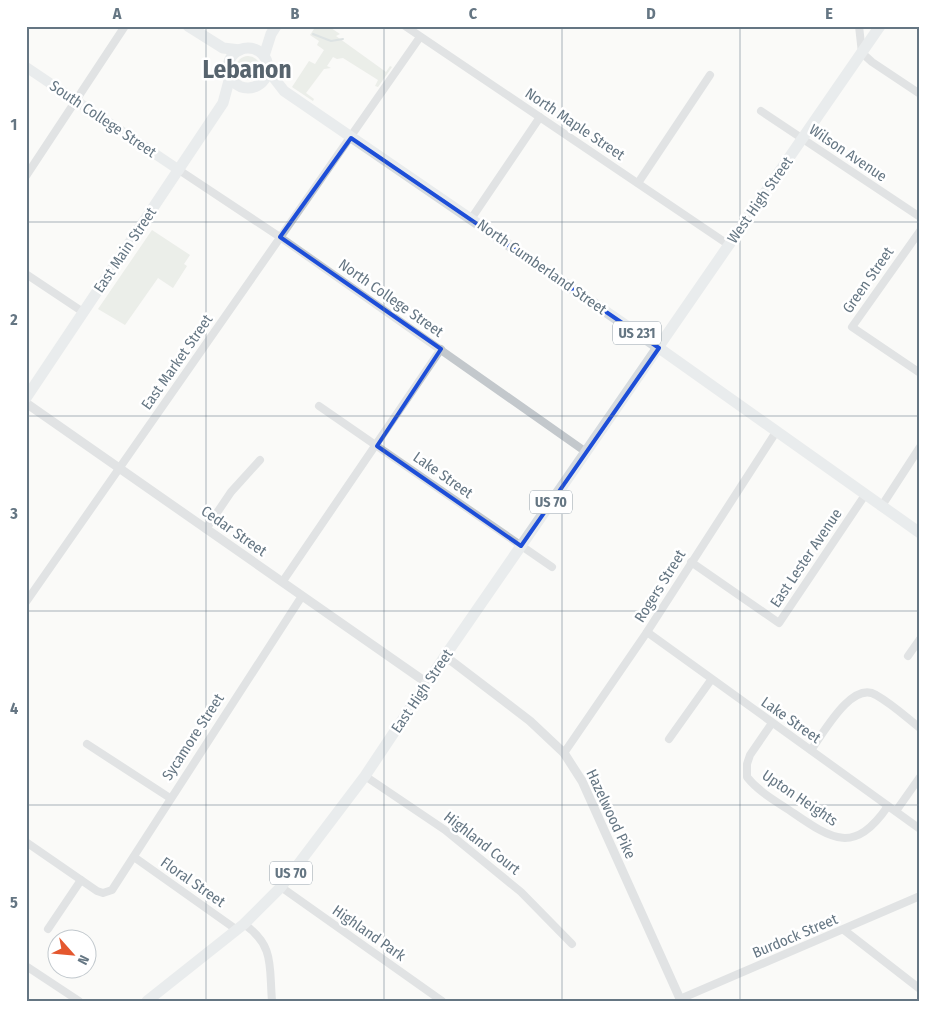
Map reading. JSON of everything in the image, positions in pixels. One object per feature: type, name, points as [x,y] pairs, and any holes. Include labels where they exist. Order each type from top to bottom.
[{"type":"main road","points":[[188,26],[212,43],[230,50],[258,50],[264,56],[274,30]]},
{"type":"main road","name":"US 70","points":[[862,52],[880,26]]},
{"type":"main road","points":[[229,73],[231,58],[274,30]]},
{"type":"main road","points":[[212,43],[225,61],[229,73]]},
{"type":"main road","name":"West High Street","points":[[659,348],[862,52]]},
{"type":"main road","name":"US 231","points":[[264,56],[267,69]]},
{"type":"main road","name":"South College Street","points":[[26,67],[179,170]]},
{"type":"main road","points":[[252,86],[264,78],[267,69]]},
{"type":"main road","name":"North Cumberland Street","points":[[267,69],[284,91],[659,348],[920,533]]},
{"type":"main road","name":"US 231","points":[[229,73],[240,85],[252,86]]},
{"type":"main road","name":"East Main Street","points":[[26,398],[223,103],[229,73]]},
{"type":"main road","name":"North Cumberland Street","points":[[252,86],[284,91]]},
{"type":"main road","name":"East Main Street","points":[[223,103],[252,86]]},
{"type":"main road","name":"East High Street","points":[[147,1001],[240,927],[280,888],[365,776],[445,656],[659,348]]},
{"type":"street","points":[[26,176],[125,26]]},
{"type":"street","name":"North Maple Street","points":[[405,26],[729,245]]},
{"type":"street","points":[[859,26],[862,52],[872,62],[920,94]]},
{"type":"street","name":"East Market Street","points":[[26,602],[29,593],[121,467],[420,37]]},
{"type":"street","points":[[638,183],[710,75]]},
{"type":"street","name":"Wilson Avenue","points":[[761,111],[920,217]]},
{"type":"street","points":[[471,219],[540,117]]},
{"type":"street","name":"North College Street","points":[[179,170],[280,237],[586,452]]},
{"type":"street","name":"Green Street","points":[[920,231],[852,327],[920,373]]},
{"type":"street","points":[[26,274],[82,312]]},
{"type":"street","points":[[283,582],[441,349]]},
{"type":"street","name":"Cedar Street","points":[[26,403],[121,467],[206,529],[427,683]]},
{"type":"street","name":"Lake Street","points":[[319,406],[552,567]]},
{"type":"street","name":"Rogers Street","points":[[564,753],[647,632],[776,432]]},
{"type":"street","points":[[881,506],[920,447]]},
{"type":"street","points":[[206,529],[231,492],[260,460]]},
{"type":"street","name":"East Lester Avenue","points":[[691,562],[779,623],[864,495]]},
{"type":"street","name":"Sycamore Street","points":[[81,880],[97,891],[108,892],[117,885],[170,798],[302,596]]},
{"type":"street","name":"Lake Street","points":[[647,632],[920,829]]},
{"type":"street","points":[[908,656],[920,639]]},
{"type":"street","name":"Hazelwood Pike","points":[[445,656],[530,721],[564,753],[582,781],[680,1000]]},
{"type":"street","points":[[669,739],[711,680]]},
{"type":"street","points":[[810,750],[847,701],[859,693],[875,693],[920,728]]},
{"type":"street","name":"Upton Heights","points":[[772,723],[747,764],[747,777],[757,788],[821,832],[839,839],[856,836],[872,826],[888,806]]},
{"type":"street","points":[[87,744],[170,798]]},
{"type":"street","name":"Highland Court","points":[[365,776],[445,830],[521,892],[572,944]]},
{"type":"street","points":[[896,811],[920,777]]},
{"type":"street","points":[[26,842],[81,880],[48,929]]},
{"type":"street","name":"Floral Street","points":[[134,858],[240,927],[258,934],[268,949],[272,1001]]},
{"type":"street","name":"Highland Park","points":[[280,888],[442,1001]]},
{"type":"street","name":"Burdock Street","points":[[680,1000],[920,896]]},
{"type":"street","points":[[844,930],[920,989]]},
{"type":"street","points":[[26,966],[79,1001]]},
{"type":"highlighted area","points":[[351,138],[659,348],[521,546],[377,446],[441,349],[280,237]]},
{"type":"shaded area","points":[[316,26],[328,26],[340,34],[336,36],[386,72],[390,66],[392,67],[378,87],[375,86],[378,80],[343,58],[337,59],[333,57],[327,66],[331,68],[324,69],[306,93],[314,99],[313,101],[292,87],[309,61],[315,64],[324,50],[317,45],[319,41],[310,35]]},
{"type":"shaded area","points":[[248,56],[257,59],[260,68],[257,77],[248,80],[239,77],[236,68],[239,59]]},
{"type":"shaded area","points":[[152,230],[190,255],[184,264],[187,266],[173,288],[158,278],[125,325],[98,309]]},
{"type":"waterway","points":[[313,34],[331,41],[343,39]]},
{"type":"district","name":"Lebanon","points":[[247,69]]}]
